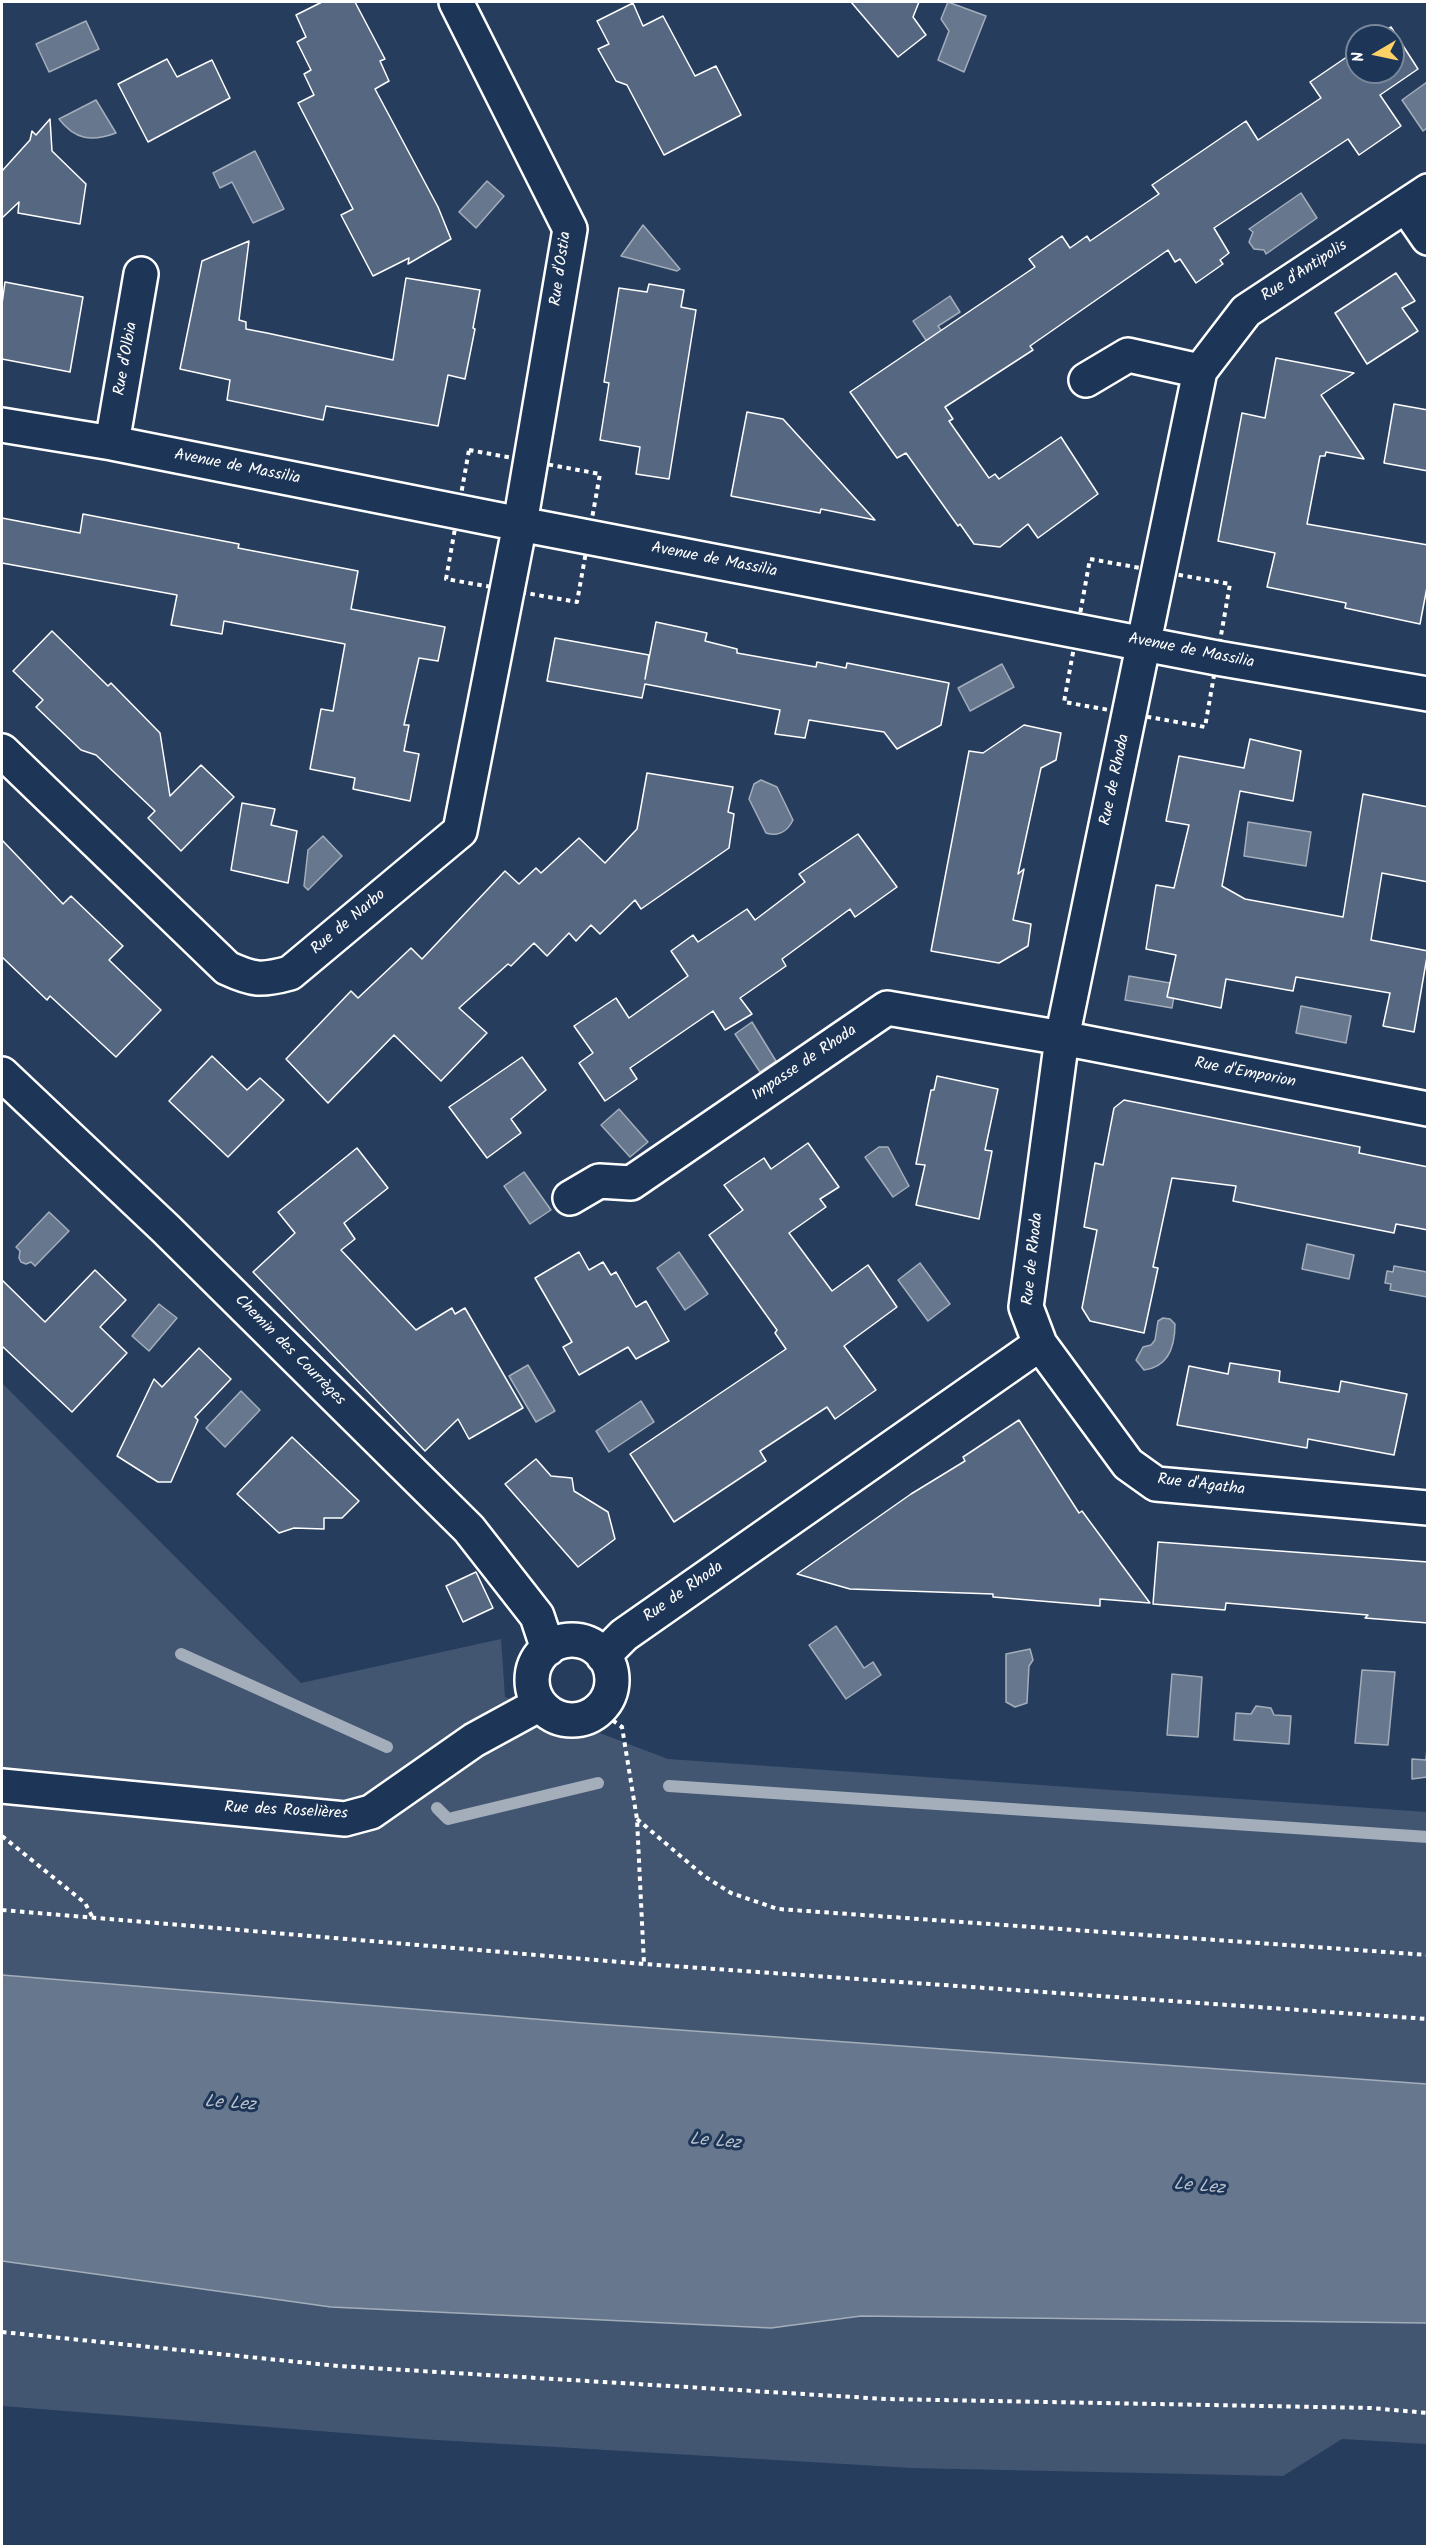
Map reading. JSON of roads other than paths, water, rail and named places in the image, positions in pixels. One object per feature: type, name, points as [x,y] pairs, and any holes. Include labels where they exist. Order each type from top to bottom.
[{"type":"street","name":"Rue d'Ostia","points":[[456,2],[570,229],[520,524]]},
{"type":"street","points":[[1417,199],[1428,238]]},
{"type":"street","name":"Rue d'Antipolis","points":[[1144,644],[1200,371],[1246,311],[1417,199]]},
{"type":"street","name":"Rue d'Olbia","points":[[112,443],[141,274]]},
{"type":"street","points":[[1086,380],[1128,355],[1200,371]]},
{"type":"street","name":"Avenue de Massilia","points":[[2,425],[112,443],[1144,644],[1428,694]]},
{"type":"street","name":"Rue de Narbo","points":[[2,751],[227,968],[253,980],[290,973],[460,831],[520,524]]},
{"type":"street","name":"Rue de Rhoda","points":[[603,1656],[624,1635],[1040,1344],[1026,1307],[1062,1038],[1144,644]]},
{"type":"street","name":"Impasse de Rhoda","points":[[570,1198],[599,1181],[631,1183],[887,1008],[1062,1038]]},
{"type":"street","name":"Rue d'Emporion","points":[[1062,1038],[1428,1110]]},
{"type":"street","name":"Chemin des Courrèges","points":[[2,1074],[166,1229],[469,1529],[537,1616],[548,1649]]},
{"type":"street","name":"Rue d'Agatha","points":[[1040,1344],[1128,1464],[1156,1484],[1428,1508]]},
{"type":"street","points":[[570,1640],[594,1647],[603,1656],[612,1678],[606,1701],[598,1710],[587,1718],[568,1720],[549,1713],[540,1704],[534,1693],[532,1681],[539,1658],[548,1649],[570,1640]]},
{"type":"street","name":"Rue des Roselières","points":[[2,1786],[345,1819],[371,1812],[474,1740],[540,1704]]},
{"type":"water","points":[[948,2],[986,16],[964,72],[938,60],[949,31],[941,19]]},
{"type":"water","points":[[86,21],[99,49],[49,72],[36,44]]},
{"type":"water","points":[[1427,82],[1427,128],[1423,131],[1402,100]]},
{"type":"water","points":[[96,100],[116,133],[99,138],[84,137],[71,131],[59,119]]},
{"type":"water","points":[[255,151],[284,209],[253,223],[232,182],[220,188],[213,173]]},
{"type":"water","points":[[487,181],[504,196],[476,228],[459,212]]},
{"type":"water","points":[[1301,193],[1317,218],[1266,254],[1264,250],[1254,249],[1249,242],[1253,232],[1249,229]]},
{"type":"water","points":[[643,225],[680,269],[677,271],[621,256]]},
{"type":"water","points":[[950,296],[960,312],[938,326],[953,347],[938,358],[913,321]]},
{"type":"water","points":[[1002,664],[1014,687],[970,711],[958,688]]},
{"type":"water","points":[[761,780],[777,787],[793,820],[788,828],[779,834],[766,833],[749,799],[754,784]]},
{"type":"water","points":[[1248,822],[1311,832],[1306,866],[1244,856]]},
{"type":"water","points":[[323,836],[342,856],[308,890],[304,886],[308,850]]},
{"type":"water","points":[[1129,976],[1176,984],[1172,1008],[1125,1000]]},
{"type":"water","points":[[1301,1006],[1351,1016],[1346,1043],[1296,1033]]},
{"type":"water","points":[[752,1022],[776,1061],[760,1072],[735,1034]]},
{"type":"water","points":[[619,1109],[648,1142],[630,1157],[601,1125]]},
{"type":"water","points":[[879,1147],[888,1147],[909,1186],[893,1197],[865,1157]]},
{"type":"water","points":[[524,1172],[551,1210],[530,1224],[504,1186]]},
{"type":"water","points":[[49,1212],[69,1231],[35,1266],[31,1262],[26,1264],[21,1262],[20,1251],[16,1247]]},
{"type":"water","points":[[1307,1244],[1354,1255],[1349,1279],[1302,1269]]},
{"type":"water","points":[[679,1252],[708,1294],[685,1310],[657,1268]]},
{"type":"water","points":[[920,1263],[950,1304],[928,1321],[898,1280]]},
{"type":"water","points":[[1394,1266],[1427,1272],[1427,1297],[1390,1290],[1391,1284],[1385,1283],[1387,1271],[1393,1272]]},
{"type":"water","points":[[159,1304],[177,1318],[149,1351],[132,1336]]},
{"type":"water","points":[[1163,1318],[1170,1319],[1175,1324],[1172,1347],[1165,1360],[1153,1368],[1144,1370],[1136,1360],[1143,1347],[1151,1345],[1155,1340],[1158,1321]]},
{"type":"water","points":[[528,1365],[555,1411],[536,1422],[509,1376]]},
{"type":"water","points":[[241,1391],[260,1410],[225,1447],[206,1428]]},
{"type":"water","points":[[641,1401],[654,1422],[609,1452],[596,1431]]},
{"type":"water","points":[[836,1626],[864,1668],[873,1662],[881,1675],[846,1699],[809,1645]]},
{"type":"water","points":[[1030,1649],[1033,1660],[1029,1666],[1027,1703],[1015,1707],[1006,1702],[1006,1654]]},
{"type":"water","points":[[1362,1670],[1395,1672],[1388,1745],[1355,1743]]},
{"type":"water","points":[[1172,1674],[1202,1677],[1198,1737],[1167,1735]]},
{"type":"water","points":[[1256,1706],[1271,1708],[1274,1715],[1291,1716],[1289,1744],[1234,1740],[1236,1713],[1251,1714]]},
{"type":"water","points":[[1427,1747],[1427,1777],[1412,1779],[1412,1759],[1426,1760]]},
{"type":"water","name":"Le Lez","points":[[2,1975],[583,2023],[1427,2084],[1427,2323],[861,2316],[771,2328],[331,2307],[2,2261]]},
{"type":"waterway","points":[[181,1654],[387,1747]]},
{"type":"waterway","points":[[437,1808],[448,1819],[598,1783]]},
{"type":"waterway","points":[[669,1786],[1428,1837]]}]
